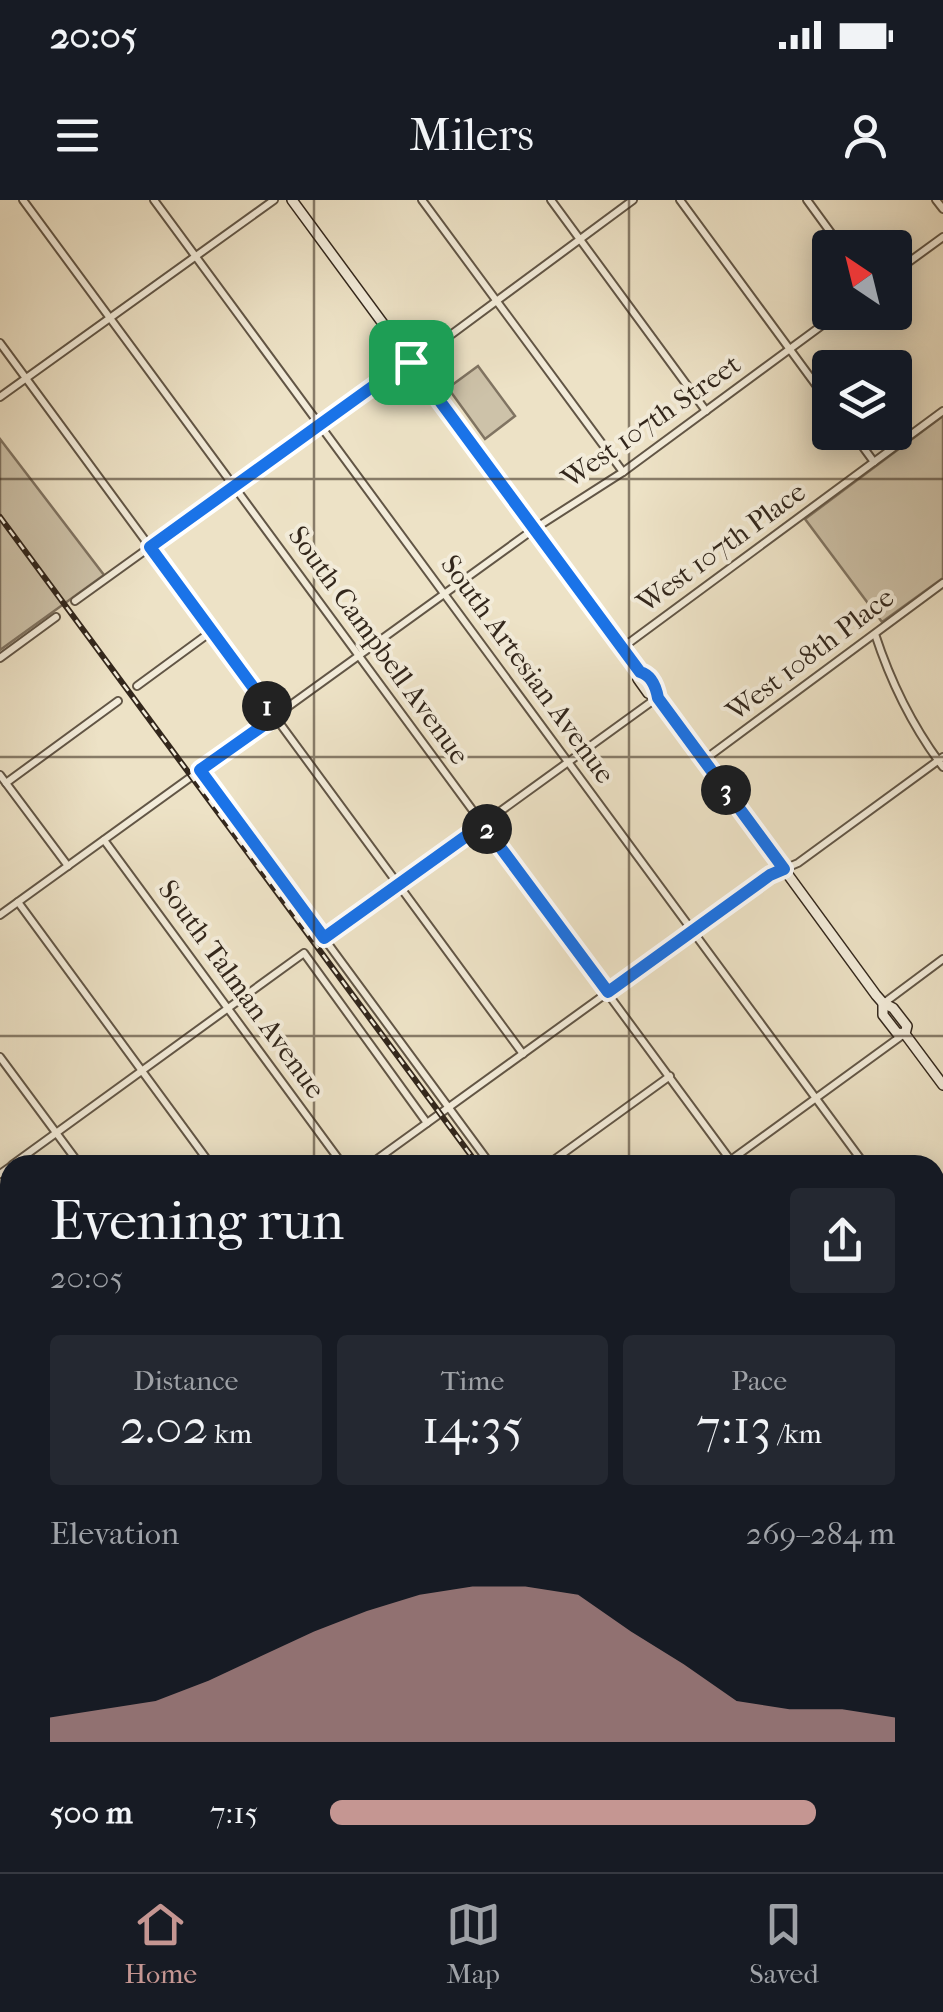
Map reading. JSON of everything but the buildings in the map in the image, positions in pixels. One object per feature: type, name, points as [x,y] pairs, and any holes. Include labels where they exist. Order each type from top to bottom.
[{"type":"main road","points":[[292,200],[622,648],[656,688],[658,698],[883,1004],[900,1016],[907,1026],[905,1034],[943,1085]]},
{"type":"street","name":"South Campbell Avenue","points":[[24,200],[724,1155]]},
{"type":"street","name":"South Artesian Avenue","points":[[154,200],[858,1155]]},
{"type":"street","points":[[0,397],[274,200]]},
{"type":"street","points":[[422,200],[623,472]]},
{"type":"street","points":[[551,200],[706,411]]},
{"type":"street","points":[[75,601],[633,200]]},
{"type":"street","points":[[680,200],[812,380]]},
{"type":"street","points":[[808,200],[829,230]]},
{"type":"street","points":[[936,200],[943,210]]},
{"type":"street","points":[[912,259],[943,236]]},
{"type":"street","name":"West 107th Street","points":[[0,915],[816,330]]},
{"type":"street","points":[[0,343],[523,1054]]},
{"type":"street","name":"West 107th Place","points":[[622,648],[943,410]]},
{"type":"street","points":[[865,450],[874,462]]},
{"type":"street","name":"West 108th Place","points":[[704,760],[943,583]]},
{"type":"street","points":[[0,658],[56,617]]},
{"type":"street","points":[[137,686],[212,631]]},
{"type":"street","points":[[383,1155],[770,875],[798,862],[941,762],[912,723],[875,634]]},
{"type":"street","points":[[324,938],[658,698]]},
{"type":"street","points":[[68,866],[3,779],[118,700]]},
{"type":"street","points":[[200,770],[485,1155]]},
{"type":"street","name":"South Talman Avenue","points":[[104,840],[336,1155]]},
{"type":"street","points":[[18,902],[204,1155]]},
{"type":"street","points":[[26,1155],[304,953],[428,1123]]},
{"type":"street","points":[[883,1004],[943,959]]},
{"type":"street","points":[[741,1155],[905,1034]]},
{"type":"street","points":[[0,1056],[72,1155]]},
{"type":"street","points":[[561,1155],[670,1076]]},
{"type":"shaded area","points":[[478,366],[515,416],[485,439],[448,388]]},
{"type":"shaded area","points":[[943,416],[943,578],[882,622],[805,519],[897,450],[912,450],[912,439]]},
{"type":"shaded area","points":[[0,439],[104,575],[0,650]]},
{"type":"railway","points":[[0,517],[471,1155]]},
{"type":"route","points":[[411,362],[640,672],[656,688],[658,698],[784,869],[770,875],[608,992],[483,824],[324,938],[200,770],[275,717],[150,547],[411,362]]}]
